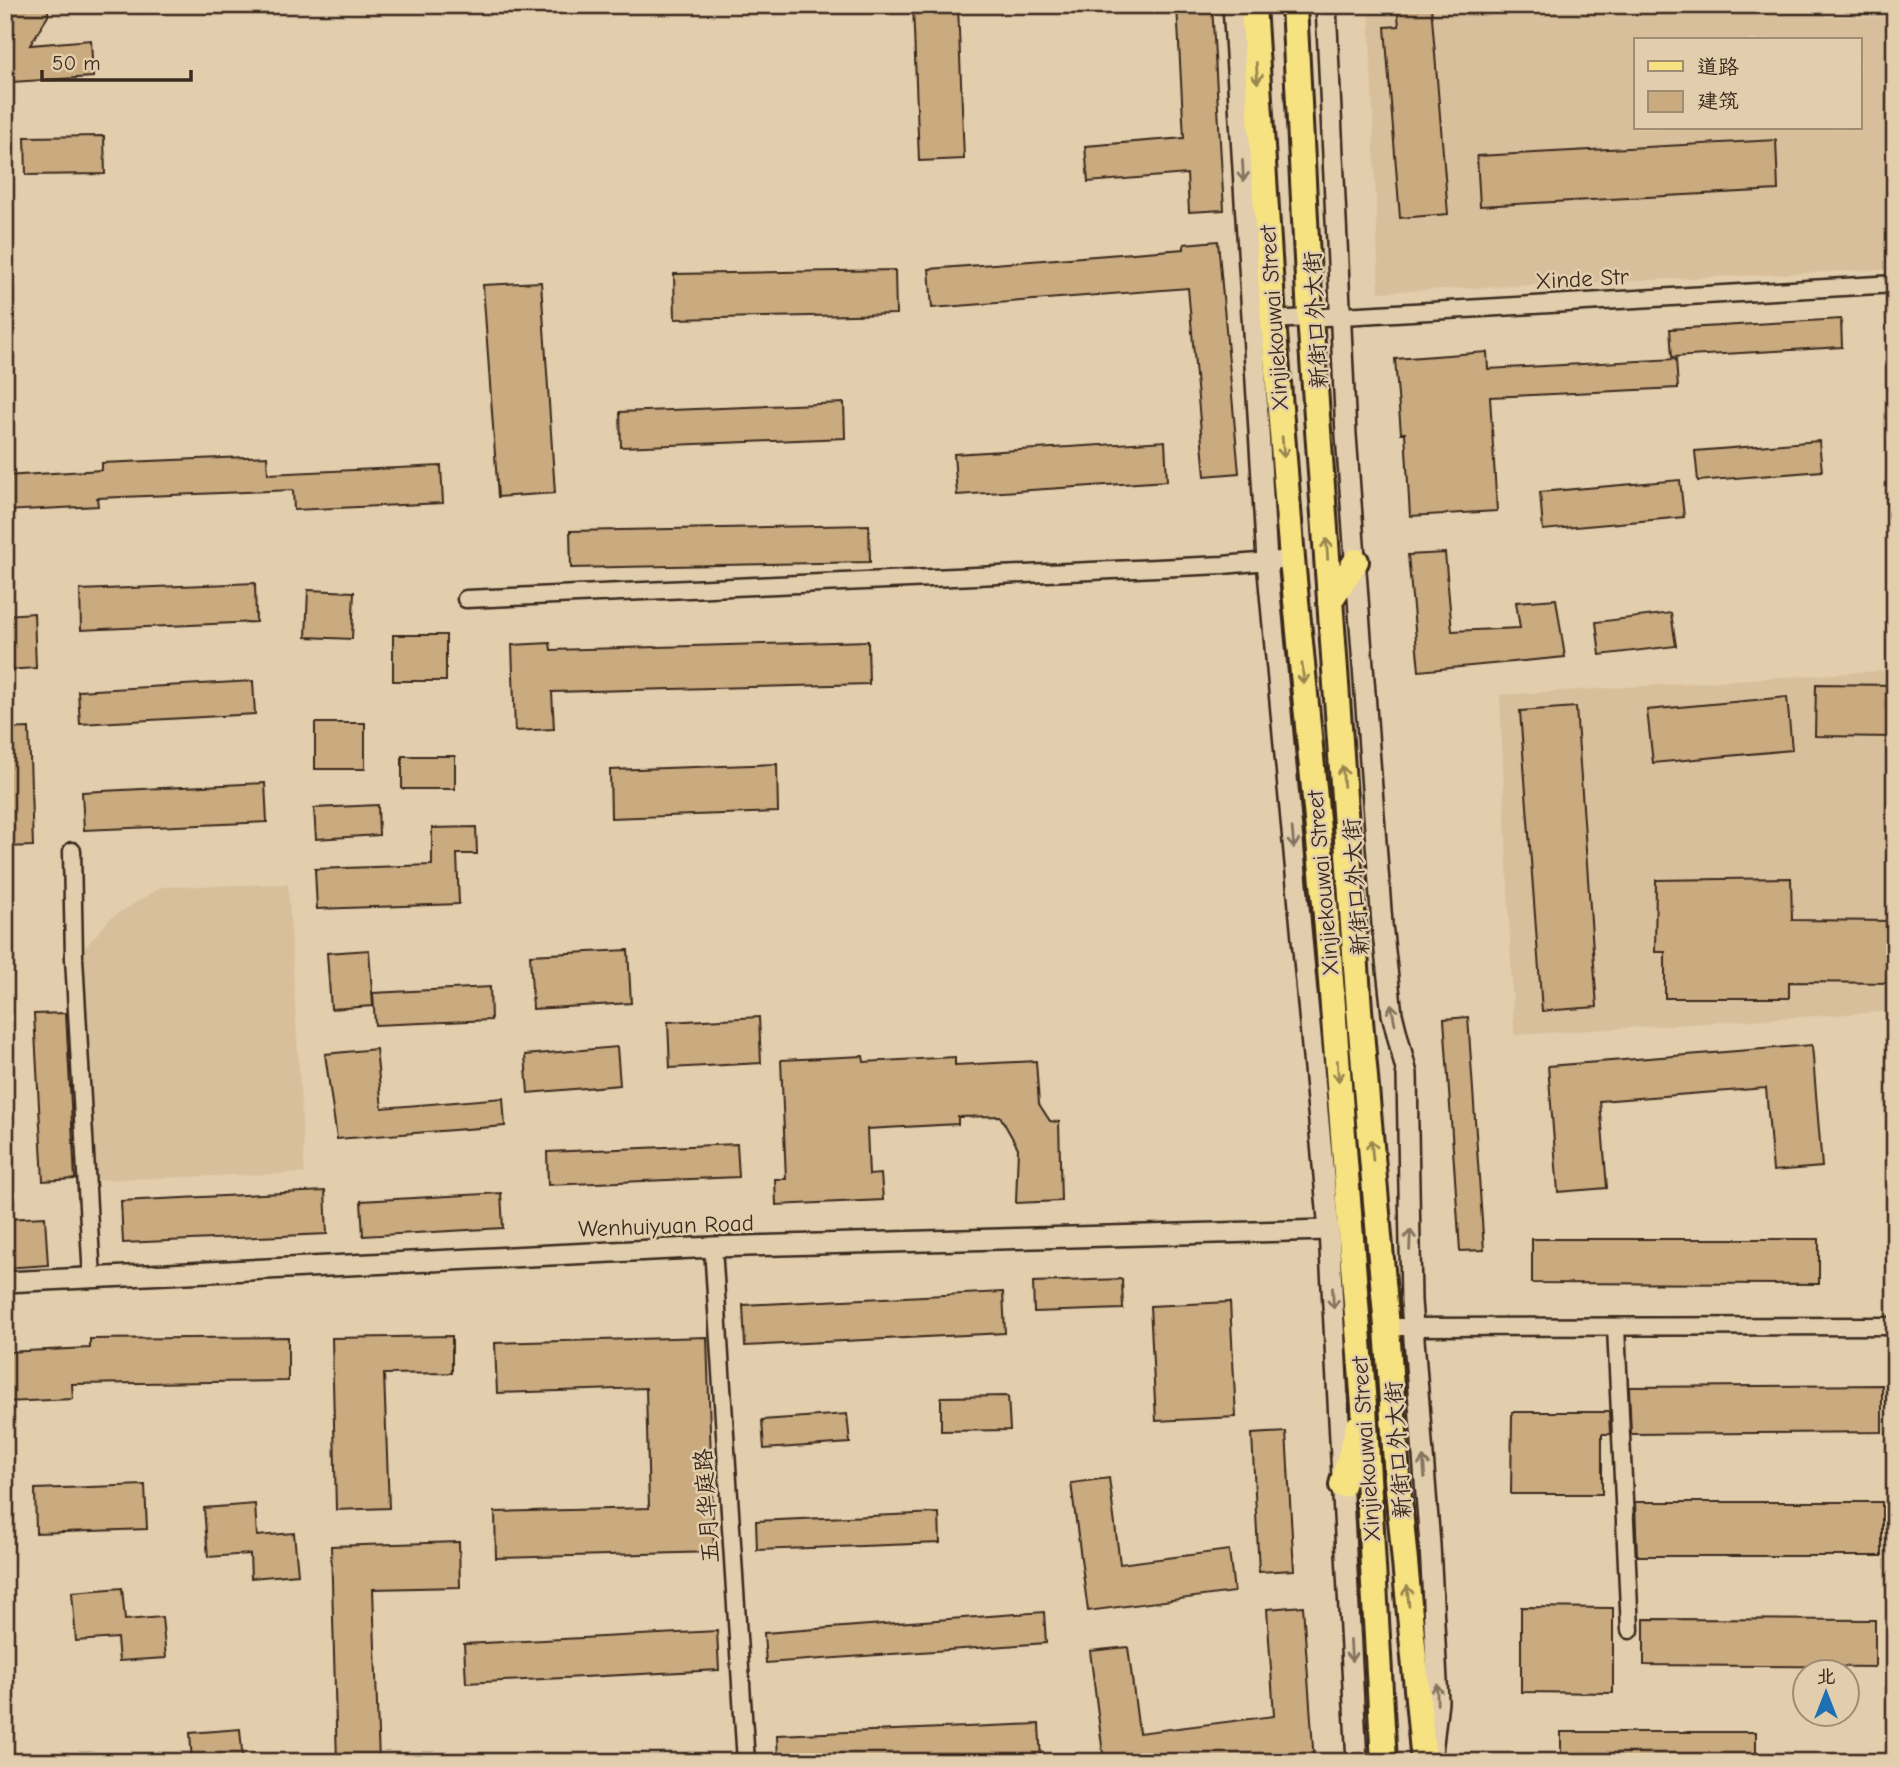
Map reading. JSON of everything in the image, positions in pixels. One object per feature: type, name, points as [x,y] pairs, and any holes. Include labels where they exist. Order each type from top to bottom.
[{"type":"main road","name":"Xinjiekouwai Street","points":[[1253,5],[1273,320],[1292,559],[1325,903],[1364,1406],[1384,1762]]},
{"type":"main road","name":"Xinjiekouwai Street","points":[[1294,5],[1310,317],[1359,1009],[1387,1327],[1397,1478],[1424,1762]]},
{"type":"main road","points":[[1330,601],[1356,561]]},
{"type":"main road","points":[[1342,1485],[1364,1406]]},
{"type":"street","name":"Xinjiekouwai Street","points":[[1233,5],[1268,561],[1329,1230]]},
{"type":"street","name":"新街口外大街","points":[[1326,5],[1346,435],[1382,924],[1392,1014],[1407,1074],[1411,1211],[1409,1249],[1430,1545],[1437,1688],[1431,1762]]},
{"type":"street","name":"Xinde Str","points":[[1273,320],[1895,284]]},
{"type":"street","points":[[466,599],[1209,566],[1292,559]]},
{"type":"street","points":[[72,851],[92,1278]]},
{"type":"street","points":[[1329,1230],[1357,1762]]},
{"type":"street","name":"Wenhuiyuan Road","points":[[5,1282],[713,1247],[1329,1230]]},
{"type":"street","name":"五月华庭路","points":[[713,1247],[746,1762]]},
{"type":"street","points":[[1387,1327],[1895,1326]]},
{"type":"street","points":[[1616,1327],[1630,1630]]},
{"type":"shaded area","points":[[1369,5],[1824,5],[1825,17],[1895,17],[1895,269],[1379,292]]},
{"type":"shaded area","points":[[1895,670],[1895,1011],[1514,1035],[1500,695]]},
{"type":"shaded area","points":[[288,884],[305,1173],[96,1180],[82,951],[111,918],[161,887]]},
{"type":"building","points":[[5,5],[48,5],[48,16],[30,45],[91,40],[93,77],[11,82],[8,34],[5,34]]},
{"type":"building","points":[[913,5],[958,5],[964,159],[919,161]]},
{"type":"building","points":[[1177,5],[1212,5],[1224,210],[1189,212],[1187,174],[1088,182],[1085,146],[1184,138]]},
{"type":"building","points":[[1397,5],[1431,5],[1448,214],[1400,218],[1385,27],[1399,26]]},
{"type":"building","points":[[104,136],[105,174],[26,175],[25,137]]},
{"type":"building","points":[[1776,140],[1778,190],[1480,206],[1477,156]]},
{"type":"building","points":[[1218,241],[1239,473],[1205,476],[1188,288],[932,308],[929,269],[1184,249],[1184,244]]},
{"type":"building","points":[[895,270],[896,314],[675,319],[674,274]]},
{"type":"building","points":[[541,282],[555,493],[498,497],[483,285]]},
{"type":"building","points":[[1841,319],[1842,347],[1672,357],[1670,329]]},
{"type":"building","points":[[1487,352],[1488,369],[1676,359],[1678,388],[1490,397],[1497,511],[1410,516],[1405,433],[1401,433],[1395,359]]},
{"type":"building","points":[[844,403],[845,438],[621,447],[620,412]]},
{"type":"building","points":[[1165,441],[1167,481],[957,495],[954,454]]},
{"type":"building","points":[[1819,441],[1822,471],[1698,481],[1695,451]]},
{"type":"building","points":[[267,456],[268,474],[441,466],[443,503],[294,510],[293,490],[97,498],[98,506],[5,511],[5,476],[102,470],[102,463]]},
{"type":"building","points":[[1680,480],[1684,517],[1543,530],[1540,492]]},
{"type":"building","points":[[869,525],[870,562],[571,568],[570,531]]},
{"type":"building","points":[[1445,553],[1452,631],[1520,628],[1516,602],[1556,599],[1565,657],[1419,671],[1408,555]]},
{"type":"building","points":[[255,583],[256,622],[81,630],[80,590]]},
{"type":"building","points":[[308,590],[354,592],[352,639],[306,637]]},
{"type":"building","points":[[34,613],[36,668],[5,670],[5,615]]},
{"type":"building","points":[[1671,613],[1676,646],[1600,655],[1596,622]]},
{"type":"building","points":[[393,635],[446,635],[446,681],[393,681]]},
{"type":"building","points":[[868,641],[869,684],[552,692],[554,729],[515,731],[512,645],[550,643],[551,650]]},
{"type":"building","points":[[253,681],[255,714],[80,724],[78,691]]},
{"type":"building","points":[[1816,684],[1895,685],[1895,737],[1815,736]]},
{"type":"building","points":[[1787,697],[1792,750],[1653,763],[1647,710]]},
{"type":"building","points":[[1576,707],[1597,1007],[1542,1011],[1520,711]]},
{"type":"building","points":[[315,723],[365,723],[365,769],[315,769]]},
{"type":"building","points":[[29,728],[33,846],[5,847],[5,729]]},
{"type":"building","points":[[402,756],[455,756],[455,789],[402,789]]},
{"type":"building","points":[[777,764],[778,812],[611,818],[610,770]]},
{"type":"building","points":[[265,783],[267,822],[84,830],[82,792]]},
{"type":"building","points":[[378,805],[379,835],[316,839],[314,808]]},
{"type":"building","points":[[476,827],[477,854],[457,854],[459,904],[317,909],[315,869],[432,865],[432,828]]},
{"type":"building","points":[[1791,878],[1792,920],[1895,921],[1895,983],[1789,982],[1789,998],[1665,998],[1665,952],[1655,952],[1656,880]]},
{"type":"building","points":[[369,950],[373,1006],[331,1009],[327,953]]},
{"type":"building","points":[[628,950],[631,1003],[533,1009],[530,955]]},
{"type":"building","points":[[490,987],[491,1020],[375,1025],[373,993]]},
{"type":"building","points":[[66,1013],[75,1179],[43,1181],[34,1014]]},
{"type":"building","points":[[759,1017],[761,1063],[670,1068],[668,1022]]},
{"type":"building","points":[[1468,1017],[1484,1250],[1460,1251],[1444,1019]]},
{"type":"building","points":[[1812,1045],[1822,1167],[1773,1171],[1766,1088],[1600,1101],[1607,1188],[1558,1192],[1548,1066]]},
{"type":"building","points":[[617,1047],[620,1085],[528,1093],[525,1055]]},
{"type":"building","points":[[376,1049],[382,1108],[503,1098],[505,1126],[337,1139],[325,1054]]},
{"type":"building","points":[[863,1056],[864,1062],[955,1057],[955,1065],[1036,1061],[1039,1104],[1050,1121],[1059,1122],[1061,1201],[1016,1203],[1018,1148],[1000,1116],[958,1117],[958,1124],[867,1129],[869,1175],[881,1174],[883,1200],[776,1205],[775,1179],[786,1179],[781,1060]]},
{"type":"building","points":[[737,1144],[739,1177],[548,1185],[547,1152]]},
{"type":"building","points":[[325,1191],[327,1234],[123,1243],[121,1201]]},
{"type":"building","points":[[501,1193],[503,1228],[363,1236],[361,1201]]},
{"type":"building","points":[[45,1217],[48,1265],[5,1268],[5,1219]]},
{"type":"building","points":[[1532,1239],[1819,1239],[1819,1284],[1532,1283]]},
{"type":"building","points":[[1122,1279],[1123,1309],[1034,1312],[1033,1282]]},
{"type":"building","points":[[1003,1292],[1005,1333],[745,1346],[743,1305]]},
{"type":"building","points":[[1230,1302],[1236,1417],[1156,1421],[1150,1306]]},
{"type":"building","points":[[452,1336],[452,1373],[384,1374],[389,1508],[336,1510],[332,1338]]},
{"type":"building","points":[[288,1337],[288,1381],[72,1384],[73,1399],[5,1402],[5,1352],[90,1348],[90,1339]]},
{"type":"building","points":[[707,1337],[714,1552],[496,1558],[495,1512],[649,1508],[646,1388],[497,1393],[495,1343]]},
{"type":"building","points":[[1882,1385],[1882,1432],[1631,1434],[1629,1387]]},
{"type":"building","points":[[1008,1396],[1010,1430],[941,1431],[941,1397]]},
{"type":"building","points":[[1512,1412],[1609,1412],[1610,1434],[1602,1434],[1602,1494],[1511,1494]]},
{"type":"building","points":[[847,1414],[850,1443],[764,1449],[762,1420]]},
{"type":"building","points":[[1286,1432],[1294,1570],[1259,1572],[1252,1434]]},
{"type":"building","points":[[1109,1478],[1120,1564],[1229,1550],[1234,1592],[1088,1611],[1071,1483]]},
{"type":"building","points":[[145,1485],[147,1529],[36,1533],[35,1489]]},
{"type":"building","points":[[1635,1502],[1882,1502],[1882,1556],[1637,1556]]},
{"type":"building","points":[[255,1504],[257,1536],[294,1533],[298,1574],[251,1578],[250,1554],[208,1557],[204,1508]]},
{"type":"building","points":[[939,1513],[940,1543],[757,1550],[756,1521]]},
{"type":"building","points":[[459,1542],[460,1587],[373,1589],[379,1762],[337,1762],[331,1546]]},
{"type":"building","points":[[122,1588],[125,1620],[162,1617],[166,1658],[119,1661],[117,1638],[76,1641],[72,1592]]},
{"type":"building","points":[[1303,1606],[1314,1762],[1277,1762],[1277,1758],[1247,1762],[1104,1762],[1090,1651],[1128,1647],[1139,1733],[1274,1716],[1267,1609]]},
{"type":"building","points":[[1521,1607],[1613,1608],[1613,1693],[1521,1692]]},
{"type":"building","points":[[1044,1612],[1046,1643],[766,1663],[764,1633]]},
{"type":"building","points":[[1644,1619],[1875,1620],[1875,1667],[1862,1667],[1862,1658],[1792,1658],[1792,1666],[1644,1665]]},
{"type":"building","points":[[717,1631],[719,1670],[466,1683],[464,1644]]},
{"type":"building","points":[[1039,1724],[1041,1761],[778,1762],[777,1735]]},
{"type":"building","points":[[240,1729],[243,1762],[192,1762],[190,1733]]},
{"type":"building","points":[[1561,1732],[1756,1732],[1756,1760],[1561,1761]]}]
